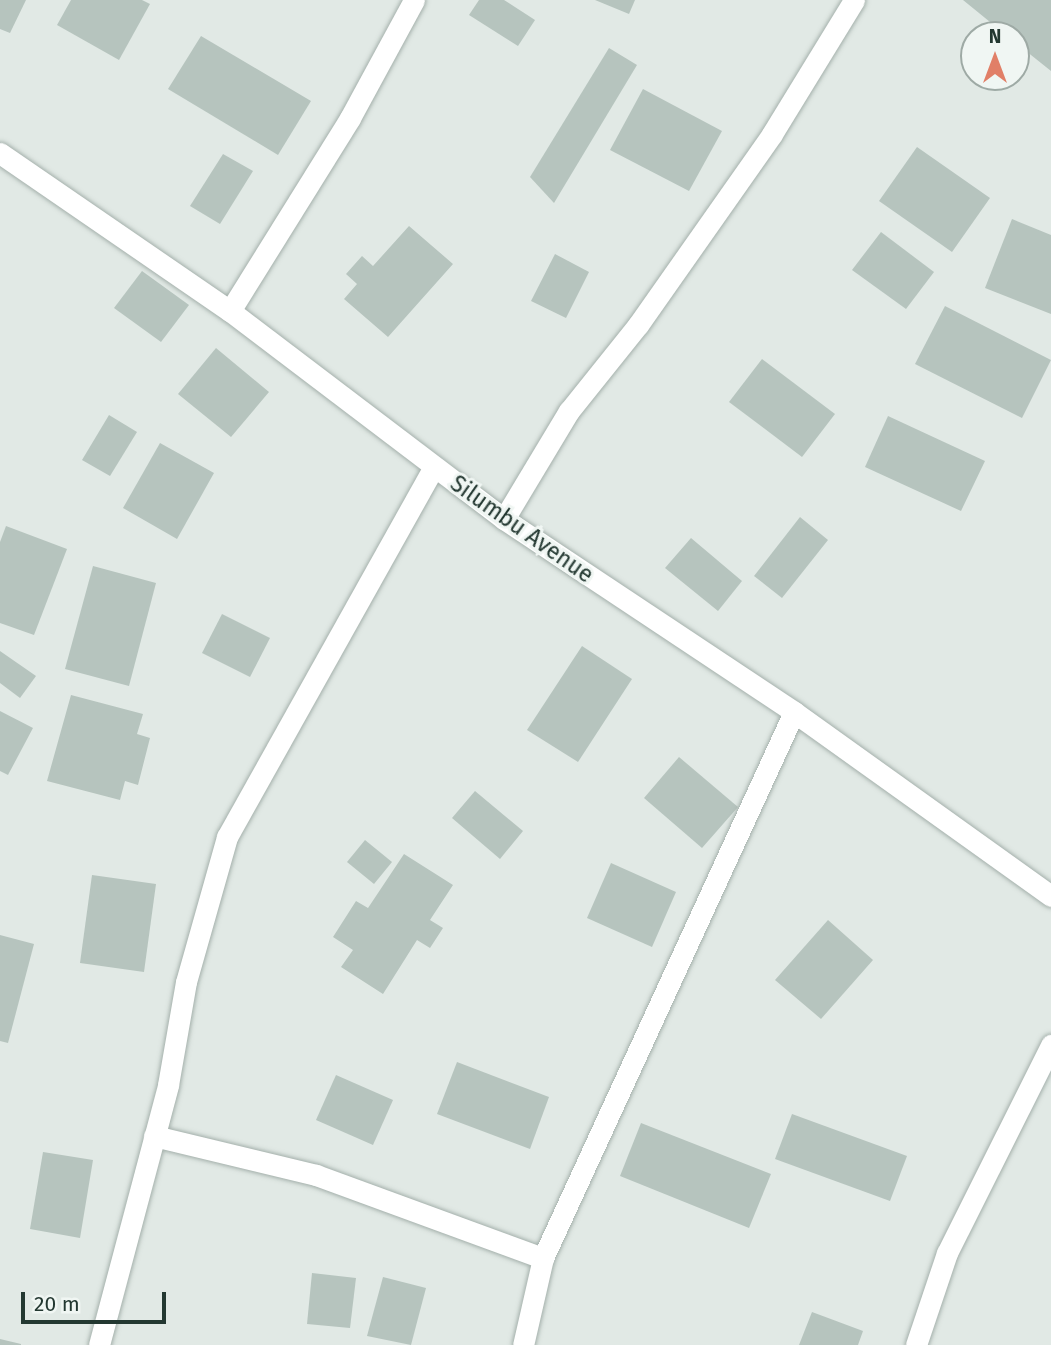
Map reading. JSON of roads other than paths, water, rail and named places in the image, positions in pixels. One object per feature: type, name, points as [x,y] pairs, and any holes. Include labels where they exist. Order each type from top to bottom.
[{"type":"street","points":[[230,311],[350,118],[414,0]]},
{"type":"street","points":[[504,519],[569,411],[638,325],[772,134],[854,0]]},
{"type":"street","name":"Silumbu Avenue","points":[[0,153],[230,311],[433,468],[504,519],[794,712],[1051,896]]},
{"type":"street","points":[[99,1345],[154,1136],[187,982],[227,837],[433,468]]},
{"type":"street","points":[[523,1345],[543,1258],[794,712]]},
{"type":"street","points":[[916,1345],[947,1253],[1051,1045]]},
{"type":"street","points":[[154,1136],[316,1175],[543,1258]]}]
